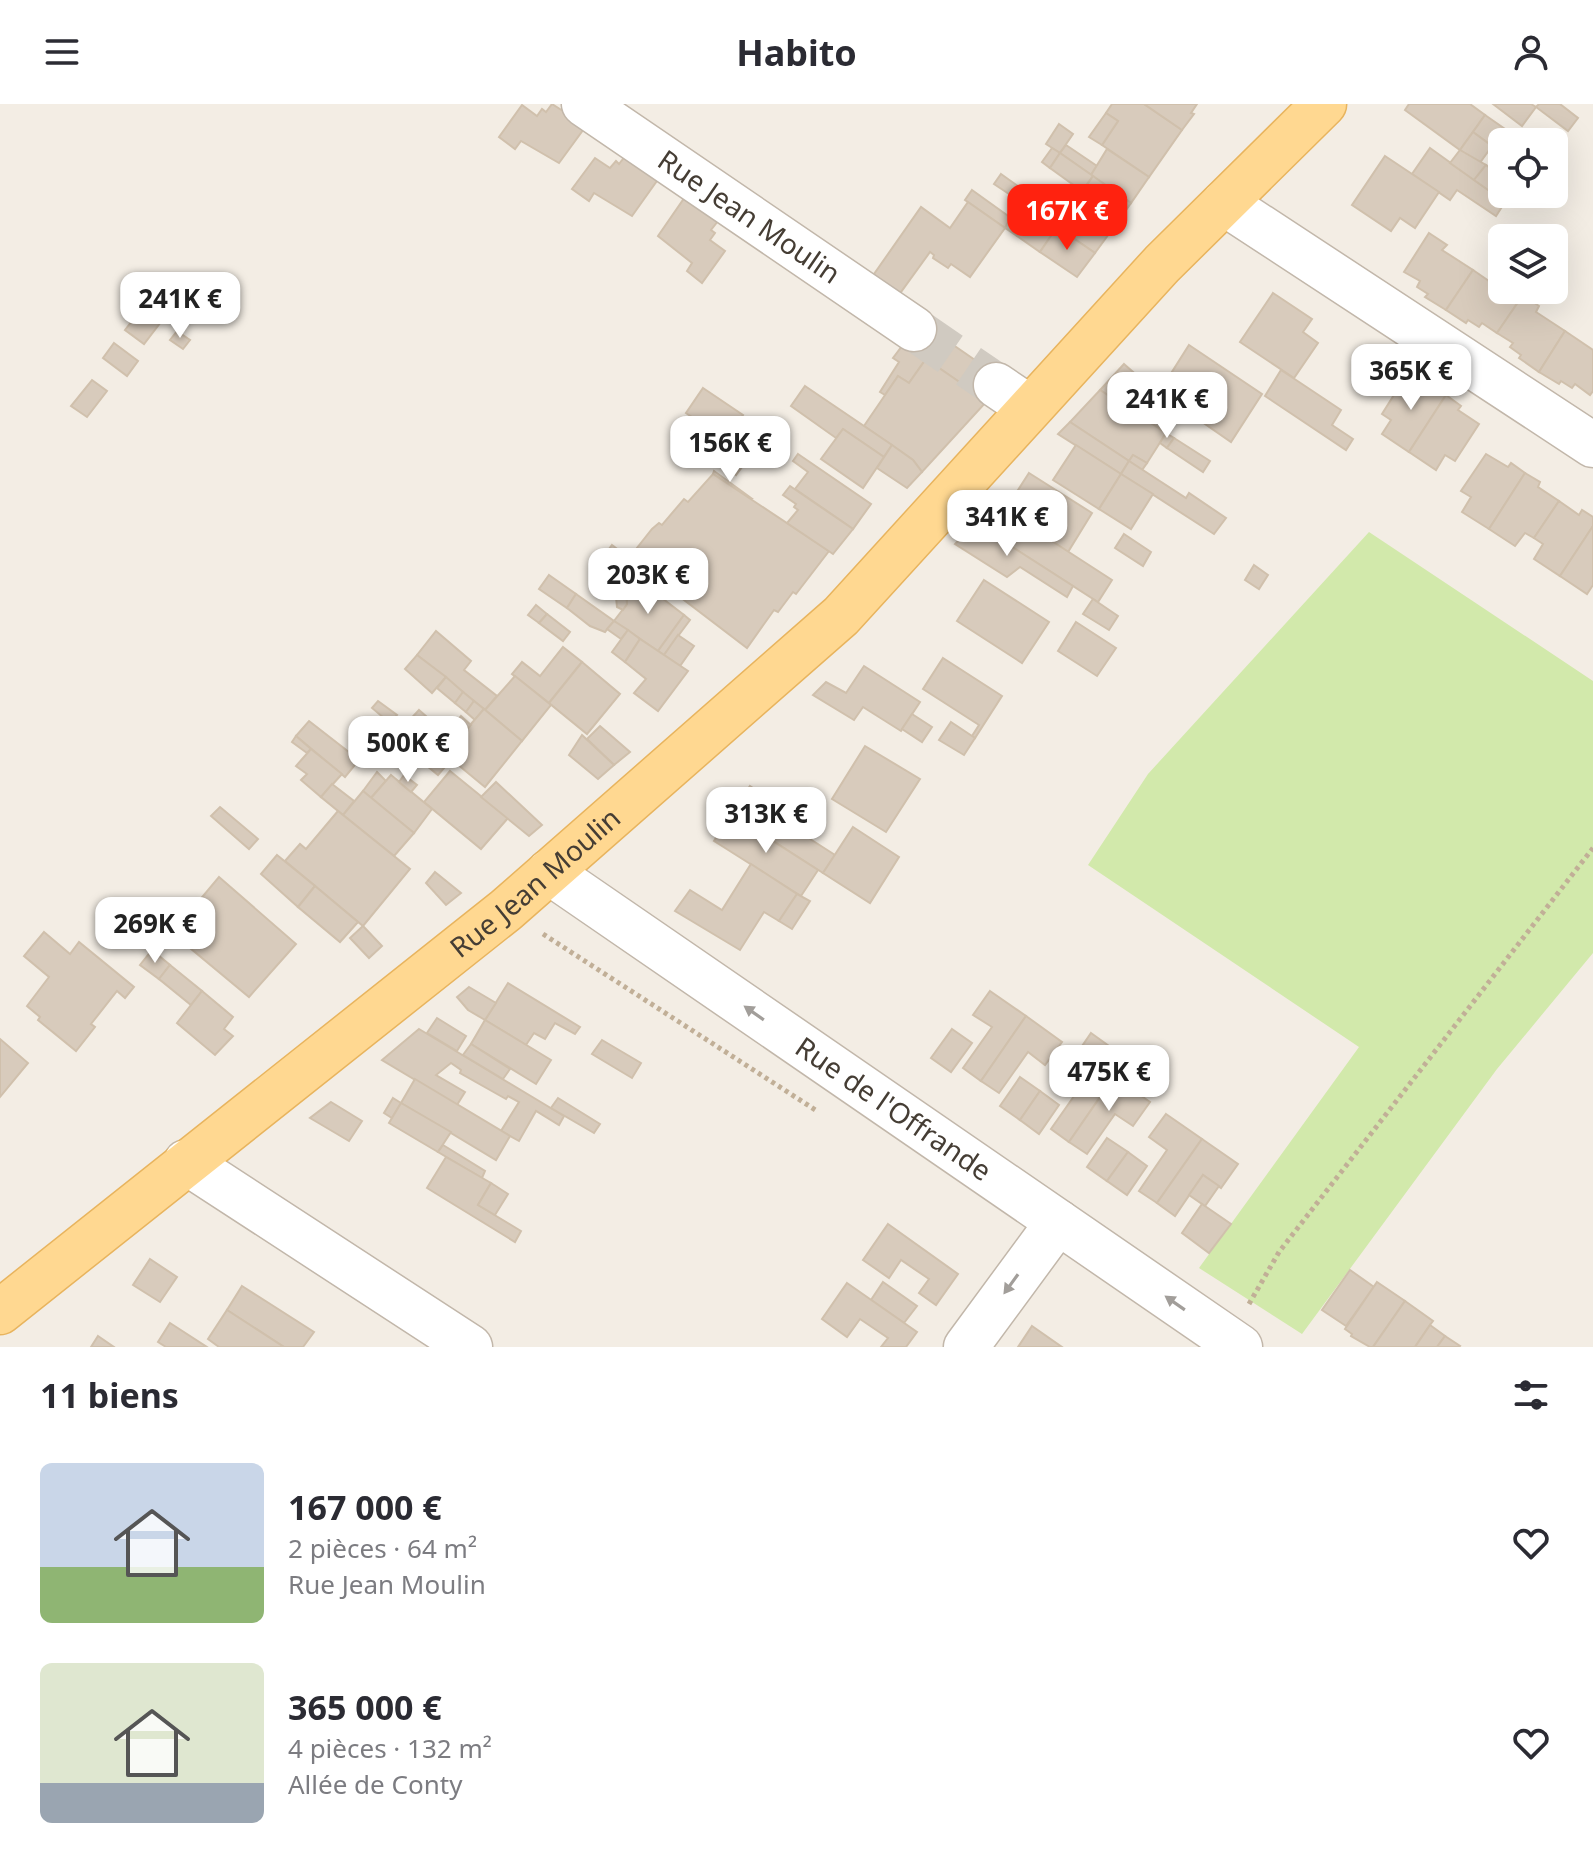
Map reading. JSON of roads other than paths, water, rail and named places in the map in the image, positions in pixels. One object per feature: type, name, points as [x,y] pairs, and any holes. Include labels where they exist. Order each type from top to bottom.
[{"type":"main road","name":"Rue Jean Moulin","points":[[0,1312],[506,910],[841,616],[1013,396],[1162,264],[1324,104]]},
{"type":"street","name":"Rue Jean Moulin","points":[[584,104],[914,329]]},
{"type":"street","points":[[1224,203],[1593,445]]},
{"type":"street","name":"Rue de l'Offrande","points":[[549,872],[1234,1343]]},
{"type":"street","points":[[186,1162],[470,1347]]},
{"type":"street","points":[[966,1347],[1058,1222]]},
{"type":"tunnel","points":[[914,329],[996,385]]}]
